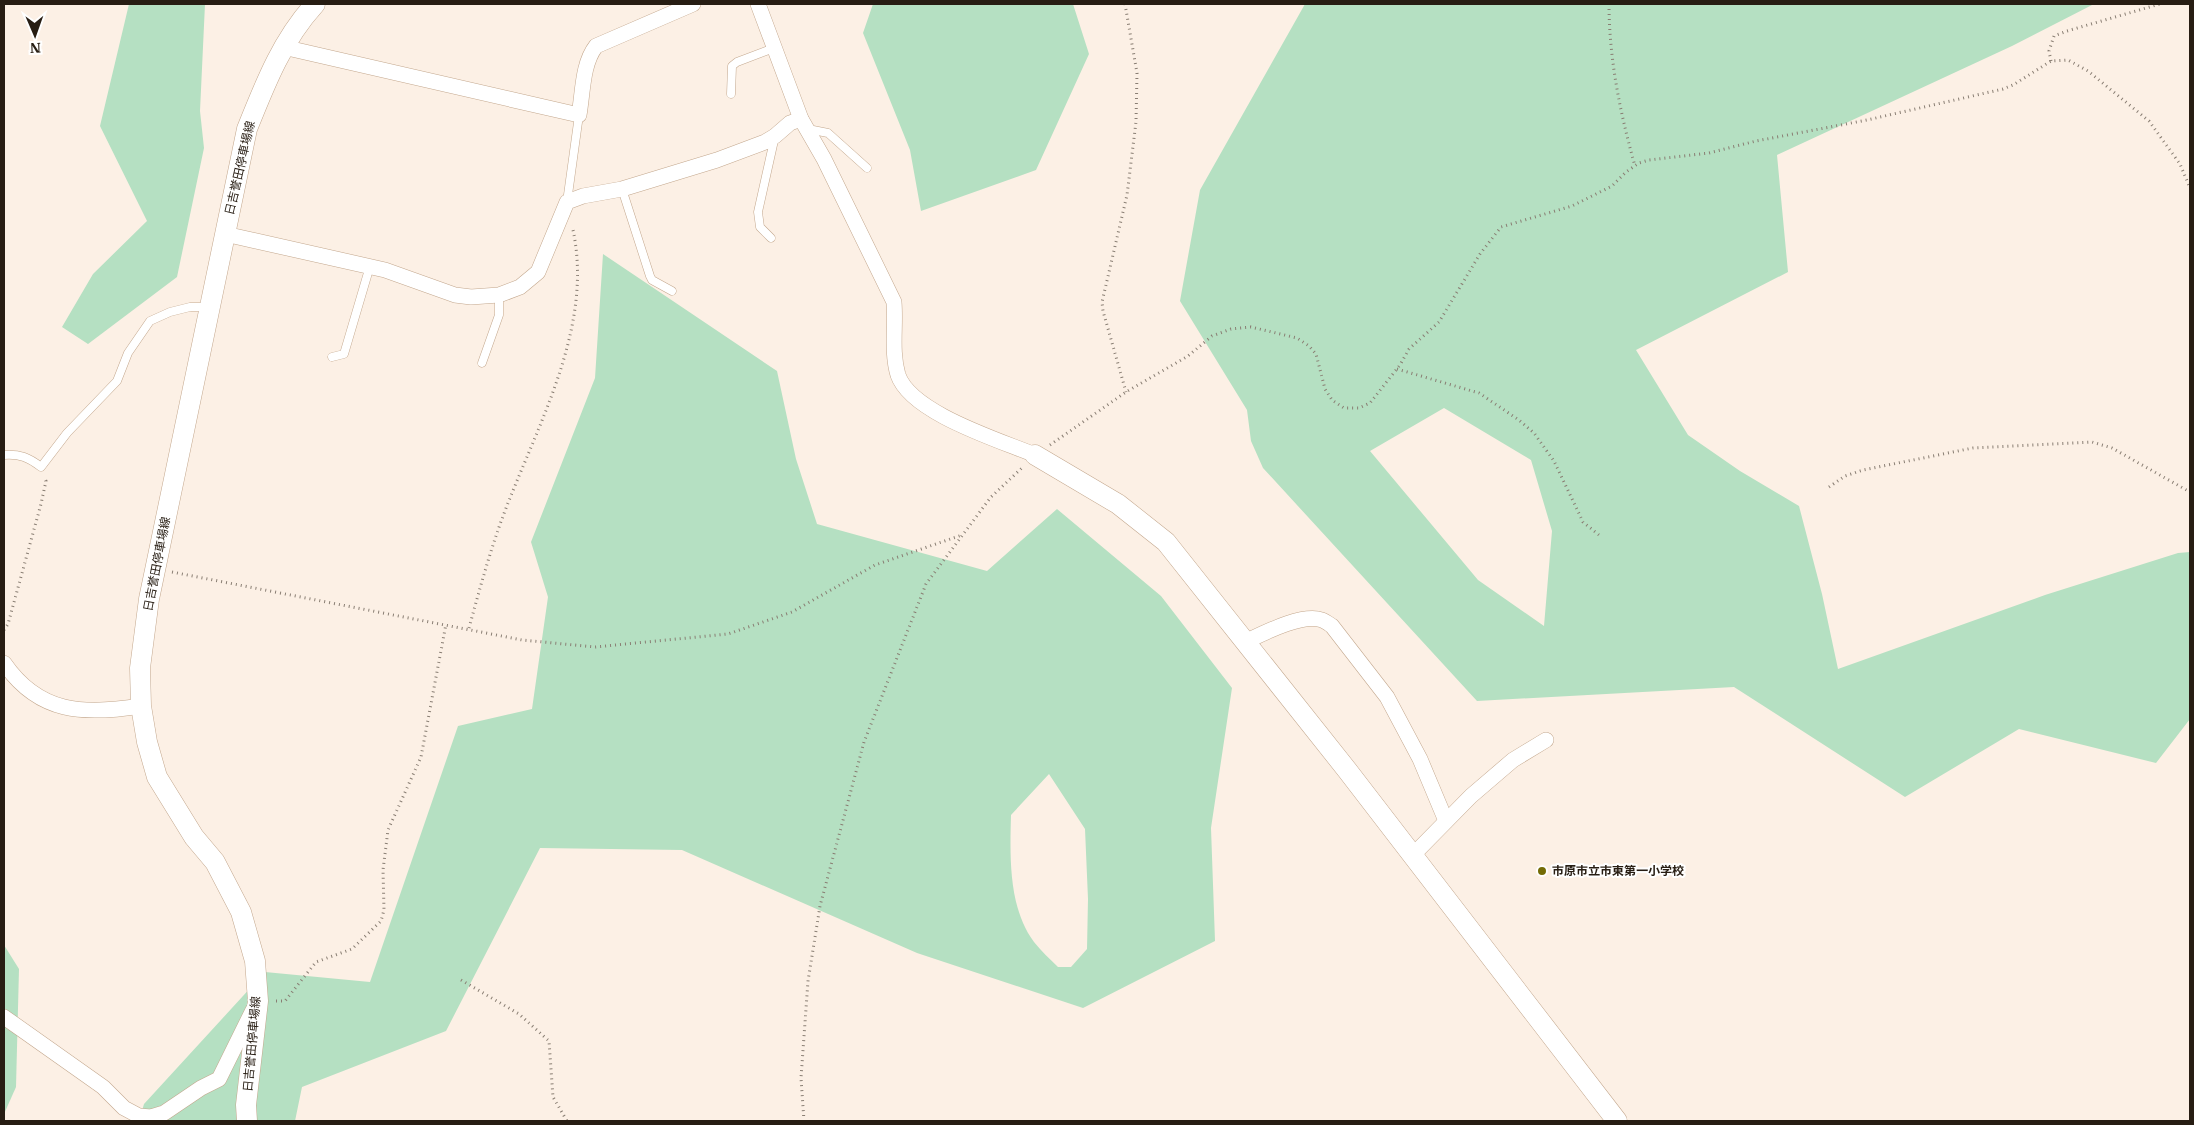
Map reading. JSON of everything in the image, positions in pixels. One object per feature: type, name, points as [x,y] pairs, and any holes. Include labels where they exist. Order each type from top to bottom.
[{"type":"main road","name":"日吉誉田停車場線","points":[[246,1121],[246,1105],[258,1001],[254,961],[241,912],[215,862],[194,837],[157,777],[147,742],[141,706],[140,668],[149,599],[157,570],[247,129],[265,84],[283,47],[300,20],[315,4]]},
{"type":"main road","points":[[1035,455],[1118,504],[1166,542],[1617,1121]]},
{"type":"street","points":[[283,47],[579,115],[590,54],[596,46],[694,4]]},
{"type":"street","points":[[758,4],[804,124],[824,159],[894,302],[896,319],[893,353],[899,376],[904,386],[925,406],[962,425],[1035,455]]},
{"type":"street","points":[[225,234],[370,266],[455,295],[471,297],[499,295],[520,287],[538,272],[567,202],[583,196],[622,189],[717,160],[775,136],[790,123],[804,124]]},
{"type":"street","points":[[1245,642],[1278,627],[1309,620],[1321,620],[1332,626],[1388,697],[1420,759],[1446,820]]},
{"type":"street","points":[[4,663],[11,673],[38,697],[73,710],[110,711],[141,706]]},
{"type":"street","points":[[1412,856],[1446,820],[1514,760],[1546,740]]},
{"type":"street","points":[[4,1017],[102,1087],[124,1108],[139,1116],[151,1118],[219,1079],[258,1001]]},
{"type":"lane","points":[[731,94],[732,66],[774,48]]},
{"type":"lane","points":[[567,202],[579,115]]},
{"type":"lane","points":[[804,124],[828,133],[867,168]]},
{"type":"lane","points":[[771,238],[760,227],[758,212],[775,136]]},
{"type":"lane","points":[[622,189],[650,276],[652,280],[672,291]]},
{"type":"lane","points":[[332,357],[344,354],[370,266]]},
{"type":"lane","points":[[482,363],[499,315],[499,295]]},
{"type":"lane","points":[[4,455],[16,454],[29,458],[41,467],[67,433],[117,381],[128,353],[150,321],[170,312],[190,307],[210,306]]},
{"type":"path","points":[[1125,4],[1128,11],[1137,73],[1136,122],[1127,195],[1102,302],[1102,311],[1126,392]]},
{"type":"path","points":[[1609,4],[1610,43],[1624,120],[1635,166]]},
{"type":"path","points":[[2051,61],[2049,51],[2054,36],[2067,30],[2160,4]]},
{"type":"path","points":[[804,1121],[801,1078],[808,981],[820,906],[864,742],[926,584],[991,497],[1035,455],[1126,392],[1188,356],[1212,336],[1251,327],[1297,338],[1309,346],[1316,354],[1325,389],[1332,400],[1344,408],[1359,408],[1370,403],[1397,369],[1409,349],[1439,322],[1480,254],[1501,227],[1572,206],[1612,186],[1635,166],[1649,160],[1709,153],[1756,140],[1867,120],[2003,89],[2014,85],[2051,61],[2068,60],[2088,71],[2149,121],[2180,164],[2190,188]]},
{"type":"path","points":[[470,628],[498,530],[559,372],[573,326],[578,291],[578,265],[567,202]]},
{"type":"path","points":[[1397,369],[1479,394],[1519,420],[1534,433],[1554,461],[1583,522],[1599,535]]},
{"type":"path","points":[[1829,486],[1845,476],[1863,470],[1973,448],[2092,442],[2112,448],[2190,492]]},
{"type":"path","points":[[4,630],[8,624],[41,504],[46,481],[41,467]]},
{"type":"path","points":[[157,570],[470,628],[522,640],[594,647],[728,634],[792,612],[875,565],[963,535]]},
{"type":"path","points":[[258,1001],[285,1001],[316,962],[352,949],[381,922],[384,910],[383,870],[388,830],[421,758],[446,624]]},
{"type":"path","points":[[461,980],[520,1014],[549,1041],[553,1097],[567,1121]]},
{"type":"green space","points":[[129,4],[205,4],[200,111],[204,148],[177,277],[88,344],[62,327],[93,274],[147,221],[100,126]]},
{"type":"green space","points":[[873,4],[1073,4],[1089,54],[1036,170],[921,211],[910,150],[863,33]]},
{"type":"green space","points":[[1305,4],[2094,4],[2012,46],[1777,155],[1788,272],[1636,350],[1688,435],[1740,471],[1799,506],[1822,594],[1838,669],[2045,595],[2178,553],[2190,552],[2190,719],[2156,763],[2019,729],[1905,797],[1734,687],[1477,701],[1263,468],[1251,441],[1247,410],[1180,301],[1200,190]],"holes":[[[1444,408],[1531,460],[1552,531],[1544,626],[1478,580],[1370,451]]]},
{"type":"green space","points":[[603,254],[777,371],[796,459],[817,524],[987,571],[1057,509],[1161,596],[1232,688],[1211,828],[1215,941],[1083,1008],[917,953],[682,850],[540,848],[446,1031],[302,1087],[295,1121],[139,1121],[144,1104],[265,972],[370,982],[458,726],[532,709],[548,597],[531,542],[595,378]],"holes":[[[1049,774],[1085,829],[1088,899],[1087,949],[1071,967],[1058,967],[1034,942],[1019,913],[1012,881],[1011,815]]]},
{"type":"green space","points":[[4,945],[19,969],[16,1087],[4,1114]]},
{"type":"place","name":"市原市立市東第一小学校","points":[[1542,871]]}]
